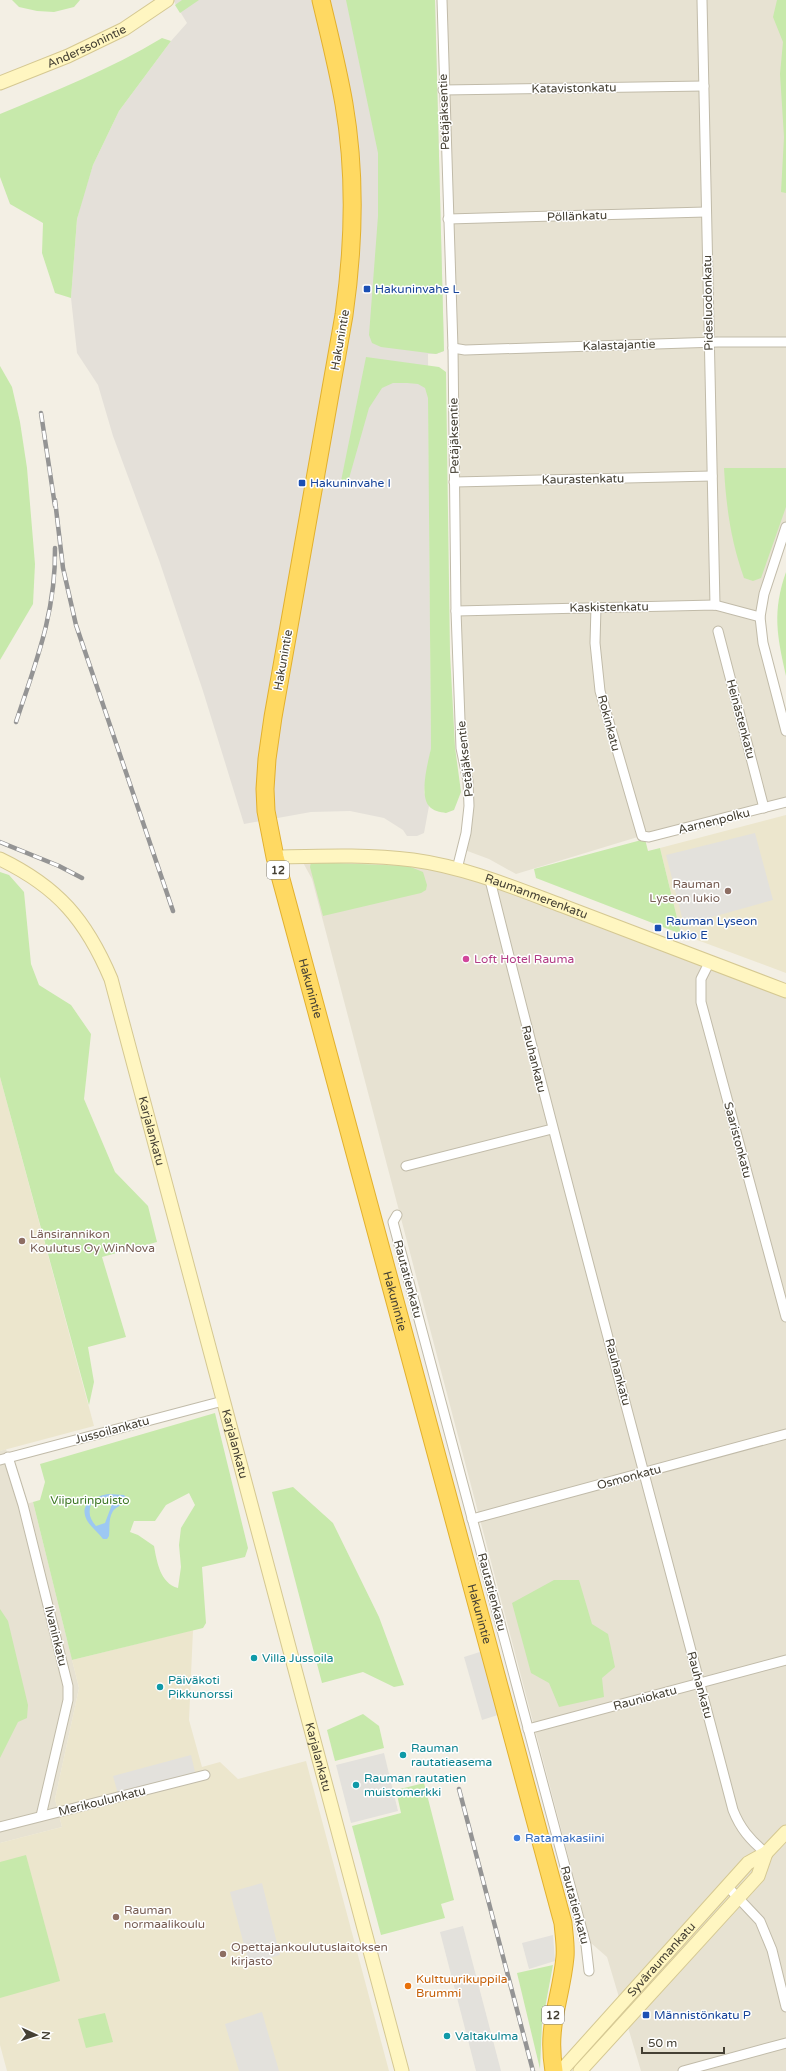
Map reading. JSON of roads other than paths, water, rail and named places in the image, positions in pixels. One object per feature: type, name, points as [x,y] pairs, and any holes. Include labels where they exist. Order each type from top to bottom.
[{"type":"highway","name":"Hakunintie","points":[[321,0],[341,91],[348,134],[352,190],[352,242],[344,315],[267,759],[266,811],[275,857],[563,1923],[564,1959],[551,2030],[551,2049],[565,2070]]},
{"type":"main road","name":"Anderssonintie","points":[[0,83],[68,56],[124,29],[168,0]]},
{"type":"main road","name":"Raumanmerenkatu","points":[[275,857],[381,857],[414,860],[457,869],[786,991]]},
{"type":"main road","name":"Karjalankatu","points":[[0,859],[34,879],[68,906],[85,927],[111,978],[402,2071]]},
{"type":"main road","name":"Syväraumankatu","points":[[565,2070],[748,1863],[766,1853],[786,1832]]},
{"type":"main road","name":"Syväraumankatu","points":[[565,2070],[739,1897],[758,1876],[766,1853]]},
{"type":"street","name":"Petäjäksentie","points":[[442,0],[453,348],[456,611],[461,748],[468,781],[469,806],[466,833],[457,869]]},
{"type":"street","name":"Pidesluodonkatu","points":[[702,0],[708,342],[715,605]]},
{"type":"street","name":"Katavistonkatu","points":[[444,90],[704,86]]},
{"type":"street","name":"Pöllänkatu","points":[[448,219],[706,212]]},
{"type":"street","name":"Kalastajantie","points":[[453,348],[464,350],[708,342],[786,342]]},
{"type":"street","name":"Kaurastenkatu","points":[[454,482],[712,476]]},
{"type":"street","points":[[786,527],[764,594],[760,617],[763,643],[786,731]]},
{"type":"street","name":"Kaskistenkatu","points":[[456,611],[715,605],[760,617]]},
{"type":"street","name":"Rokinkatu","points":[[596,607],[595,643],[600,691],[642,836]]},
{"type":"street","name":"Heinästenkatu","points":[[718,631],[764,808]]},
{"type":"street","name":"Aarnenpolku","points":[[642,836],[649,837],[786,802]]},
{"type":"street","name":"Rauhankatu","points":[[490,880],[552,1129],[582,1236],[733,1810],[740,1827],[754,1844],[766,1853]]},
{"type":"street","name":"Saaristonkatu","points":[[710,963],[702,979],[701,1002],[786,1317]]},
{"type":"street","points":[[406,1166],[552,1129]]},
{"type":"street","name":"Rautatienkatu","points":[[397,1215],[393,1222],[586,1945],[589,1971]]},
{"type":"street","name":"Jussoilankatu","points":[[4,1458],[223,1401]]},
{"type":"street","name":"Osmonkatu","points":[[472,1519],[786,1434]]},
{"type":"street","name":"Ilvaninkatu","points":[[4,1458],[23,1505],[68,1686],[68,1700],[41,1816]]},
{"type":"street","name":"Rauniokatu","points":[[528,1729],[786,1660]]},
{"type":"street","name":"Merikoulunkatu","points":[[0,1826],[205,1775]]},
{"type":"street","points":[[727,1886],[760,1921],[772,1950],[786,2007]]},
{"type":"street","points":[[683,2071],[786,2043]]},
{"type":"water","points":[[103,1495],[124,1495],[126,1497],[124,1502],[111,1514],[109,1536],[107,1539],[103,1539],[88,1522],[85,1516],[86,1506],[89,1502]],"holes":[[[105,1497],[111,1502],[111,1507],[105,1523],[96,1526],[90,1516],[91,1504]]]},
{"type":"railway","points":[[41,413],[55,506]]},
{"type":"railway","points":[[55,500],[63,568],[76,625],[173,911]]},
{"type":"railway","points":[[16,722],[37,657],[48,615],[52,594],[55,548]]},
{"type":"railway","points":[[0,842],[59,866],[82,878]]},
{"type":"railway","points":[[459,1789],[533,2071]]},
{"type":"place","name":"Hakuninvahe L","points":[[367,289]]},
{"type":"place","name":"Hakuninvahe I","points":[[302,483]]},
{"type":"place","name":"Rauman Lyseon lukio","points":[[728,891]]},
{"type":"place","name":"Rauman Lyseon Lukio E","points":[[658,928]]},
{"type":"place","name":"Loft Hotel Rauma","points":[[466,959]]},
{"type":"place","name":"Länsirannikon Koulutus Oy WinNova","points":[[22,1241]]},
{"type":"place","name":"Villa Jussoila","points":[[254,1658]]},
{"type":"place","name":"Päiväkoti Pikkunorssi","points":[[160,1687]]},
{"type":"place","name":"Rauman rautatieasema","points":[[403,1755]]},
{"type":"place","name":"Rauman rautatien muistomerkki","points":[[356,1785]]},
{"type":"place","name":"Ratamakasiini","points":[[517,1838]]},
{"type":"place","name":"Rauman normaalikoulu","points":[[116,1917]]},
{"type":"place","name":"Opettajankoulutuslaitoksen kirjasto","points":[[223,1954]]},
{"type":"place","name":"Kulttuurikuppila Brummi","points":[[408,1986]]},
{"type":"place","name":"Männistönkatu P","points":[[646,2015]]},
{"type":"place","name":"Valtakulma","points":[[447,2036]]},
{"type":"park label","name":"Viipurinpuisto","points":[[90,1500]]}]
